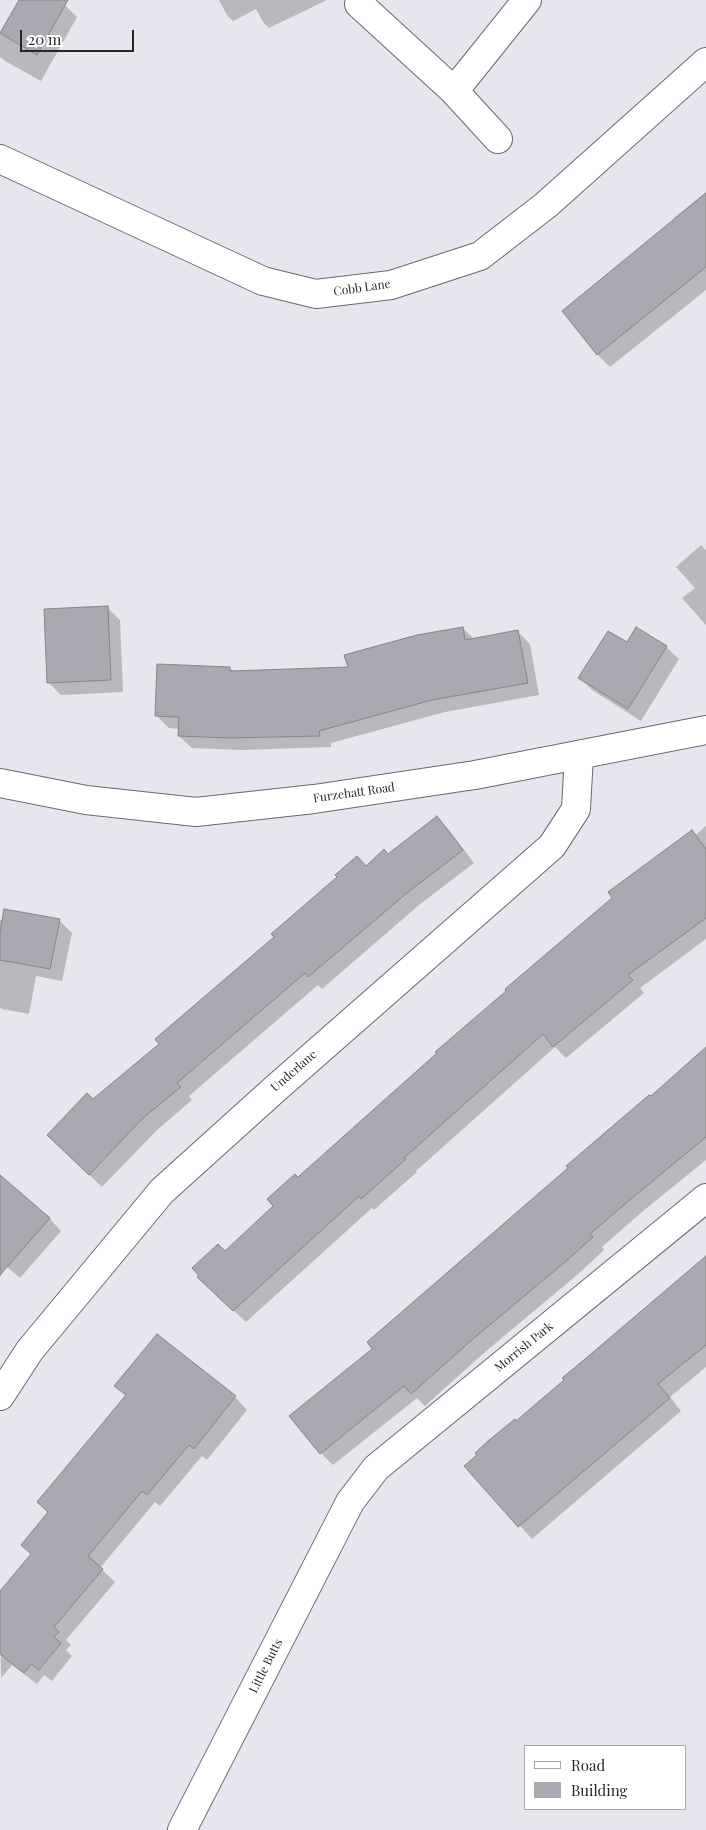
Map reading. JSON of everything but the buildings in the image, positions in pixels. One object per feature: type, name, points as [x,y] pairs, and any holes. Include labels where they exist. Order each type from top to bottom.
[{"type":"street","points":[[454,91],[527,0]]},
{"type":"street","points":[[359,4],[454,91],[498,139]]},
{"type":"street","name":"Cobb Lane","points":[[0,159],[263,281],[316,294],[391,285],[480,256],[546,205],[706,62]]},
{"type":"street","name":"Furzehatt Road","points":[[0,783],[86,800],[196,812],[314,799],[475,775],[706,730]]},
{"type":"street","name":"Underlane","points":[[0,1396],[30,1350],[162,1191],[275,1088],[552,846],[576,809],[578,755]]},
{"type":"street","name":"Morrish Park","points":[[350,1502],[376,1468],[706,1198]]},
{"type":"street","name":"Little Butts","points":[[182,1830],[350,1502]]}]
